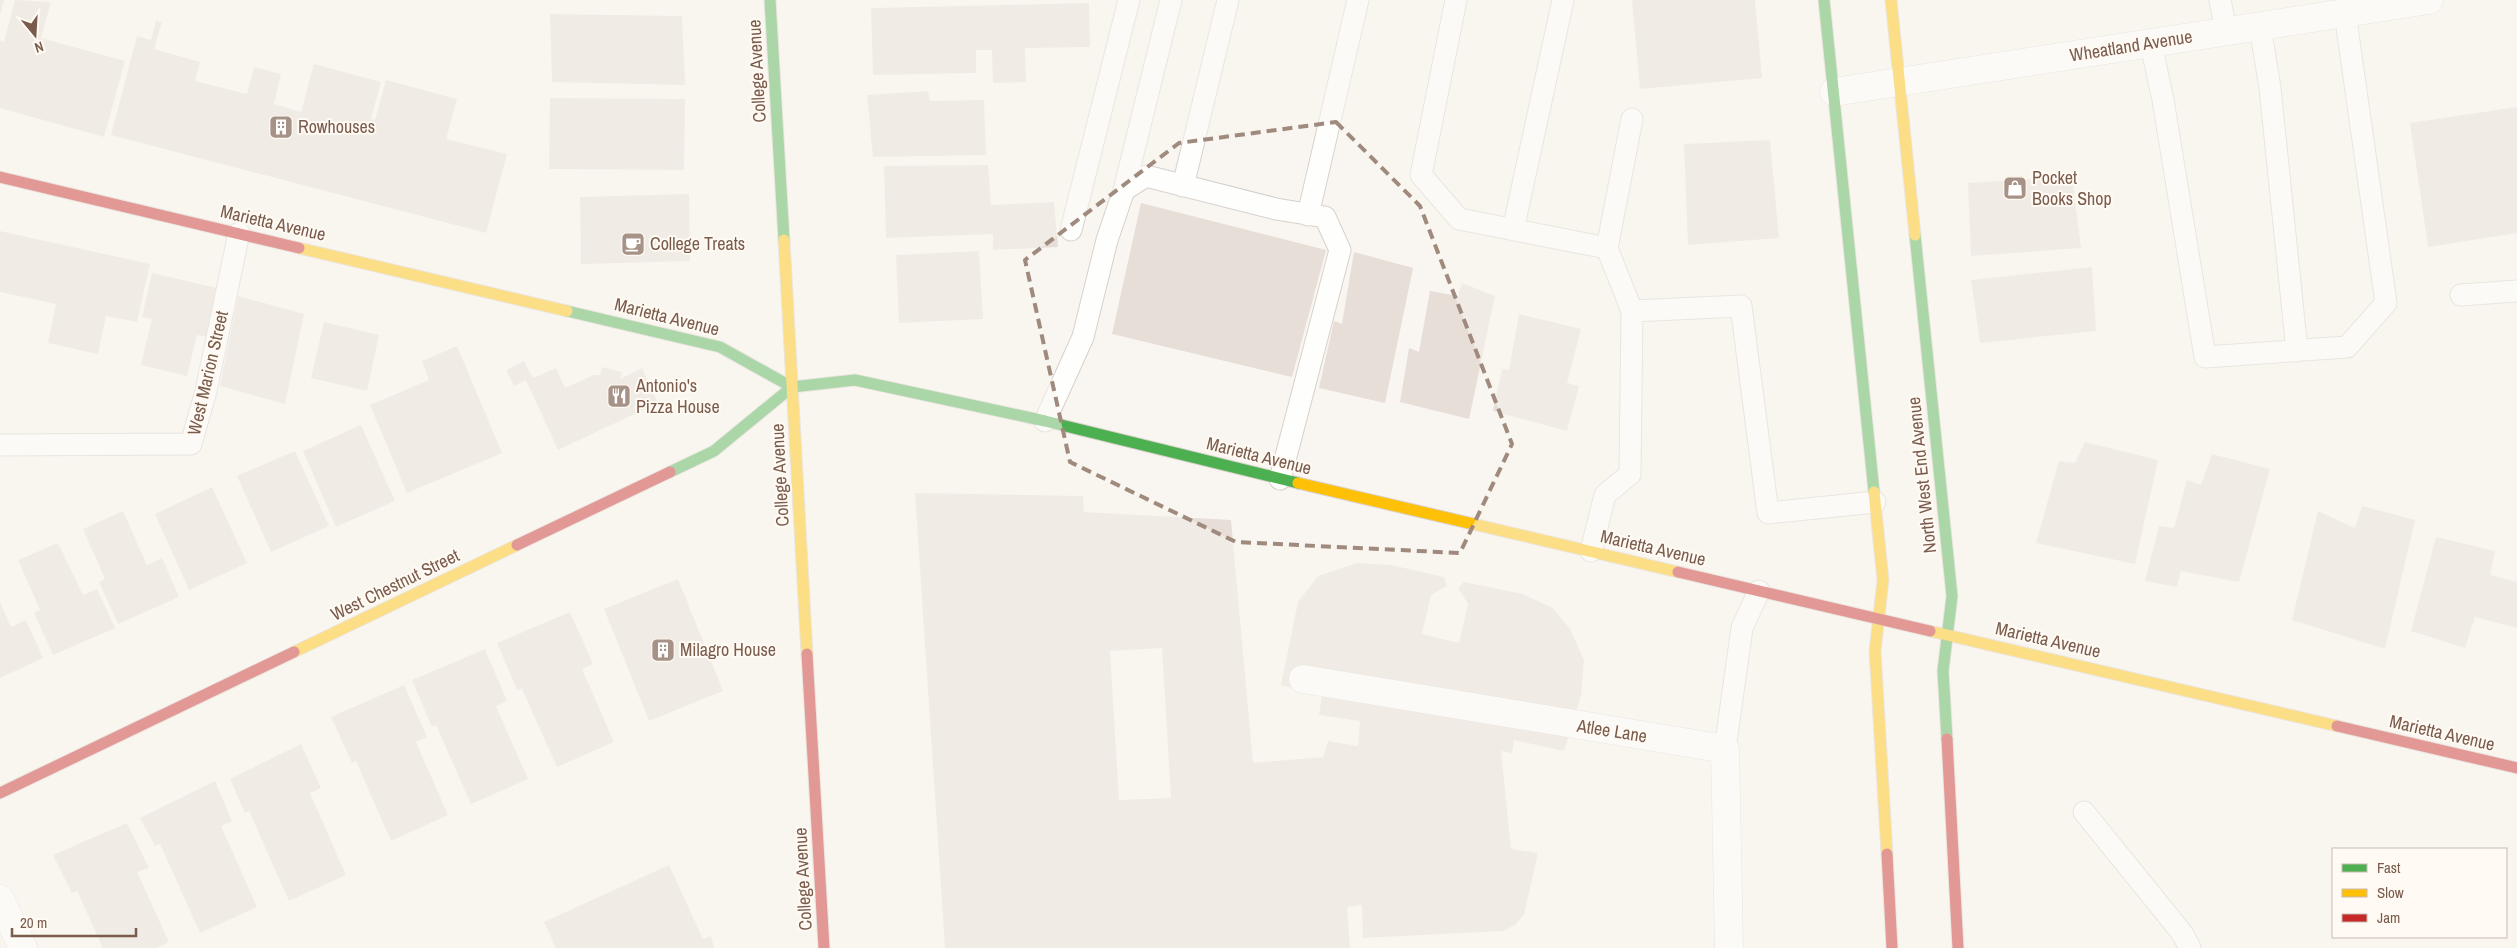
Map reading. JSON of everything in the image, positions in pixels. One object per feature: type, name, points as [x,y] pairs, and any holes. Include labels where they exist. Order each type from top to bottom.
[{"type":"main road","name":"College Avenue","points":[[770,0],[824,948]]},
{"type":"main road","points":[[1824,0],[1883,580],[1875,651],[1892,948]]},
{"type":"main road","name":"North West End Avenue","points":[[1891,0],[1952,596],[1943,671],[1958,948]]},
{"type":"main road","name":"Marietta Avenue","points":[[0,177],[720,347],[792,387],[855,380],[1045,421],[1280,479],[2517,768]]},
{"type":"main road","name":"West Chestnut Street","points":[[0,793],[714,451],[792,387]]},
{"type":"street","name":"Wheatland Avenue","points":[[1834,92],[2429,0]]},
{"type":"street","name":"Atlee Lane","points":[[1303,679],[1725,750]]},
{"type":"street","points":[[1725,750],[1729,948]]},
{"type":"street","points":[[0,899],[23,948]]},
{"type":"lane","points":[[1071,230],[1129,0]]},
{"type":"lane","points":[[1045,421],[1084,337],[1107,240],[1124,190],[1170,0]]},
{"type":"lane","points":[[1183,186],[1228,0]]},
{"type":"lane","points":[[1308,215],[1358,0]]},
{"type":"lane","points":[[1456,0],[1421,175],[1459,219],[1607,248]]},
{"type":"lane","points":[[1513,230],[1563,0]]},
{"type":"lane","points":[[2220,0],[2226,31]]},
{"type":"lane","points":[[2151,44],[2163,100],[2205,357],[2346,347],[2386,303],[2345,13]]},
{"type":"lane","points":[[2260,26],[2270,88],[2297,351]]},
{"type":"lane","points":[[1590,551],[1605,495],[1630,474],[1632,311],[1607,248],[1632,119]]},
{"type":"lane","points":[[1124,190],[1146,176],[1276,209],[1324,217],[1340,250],[1280,479]]},
{"type":"lane","name":"West Marion Street","points":[[0,446],[191,444],[206,391],[239,233]]},
{"type":"lane","points":[[2460,296],[2517,291]]},
{"type":"lane","points":[[1632,311],[1741,306],[1768,513],[1875,502]]},
{"type":"lane","points":[[1725,750],[1742,628],[1759,591]]},
{"type":"lane","points":[[2084,812],[2182,933],[2190,948]]},
{"type":"highlighted area","points":[[1336,122],[1420,206],[1512,444],[1460,553],[1236,542],[1070,462],[1025,260],[1179,143]]},
{"type":"building","points":[[0,0],[4,0],[1,12],[0,12]]},
{"type":"building","points":[[15,0],[51,2],[41,38],[125,61],[104,137],[0,108],[0,40],[4,42]]},
{"type":"building","points":[[1632,0],[1755,0],[1762,78],[1640,89]]},
{"type":"building","points":[[1089,3],[1090,47],[1025,48],[1026,82],[993,83],[992,50],[976,50],[976,73],[873,75],[871,8]]},
{"type":"building","points":[[550,14],[682,16],[685,85],[552,82]]},
{"type":"building","name":"Rowhouses","points":[[156,20],[162,22],[154,49],[200,62],[195,81],[247,94],[254,67],[281,74],[274,104],[301,112],[314,64],[381,82],[371,119],[375,120],[386,80],[457,99],[446,139],[507,154],[486,233],[111,135],[137,36],[151,40]]},
{"type":"building","points":[[928,91],[930,101],[984,100],[986,155],[873,157],[867,95]]},
{"type":"building","points":[[550,98],[685,99],[684,170],[549,169]]},
{"type":"building","points":[[2517,107],[2517,233],[2428,247],[2410,123]]},
{"type":"building","points":[[1770,140],[1779,238],[1688,245],[1684,144]]},
{"type":"building","points":[[988,165],[991,205],[1054,202],[1058,247],[993,250],[993,234],[886,238],[884,166]]},
{"type":"building","points":[[2072,176],[2081,248],[1971,256],[1968,183]]},
{"type":"building","points":[[689,194],[690,261],[581,264],[580,197]]},
{"type":"building","points":[[1141,203],[1326,250],[1292,377],[1112,334]]},
{"type":"building","points":[[0,231],[150,264],[137,322],[106,316],[98,354],[48,343],[56,304],[0,292]]},
{"type":"building","points":[[979,251],[983,319],[899,323],[896,255]]},
{"type":"building","points":[[1354,252],[1413,268],[1385,403],[1319,388],[1334,321],[1342,324]]},
{"type":"building","points":[[2092,267],[2096,331],[1980,343],[1971,280]]},
{"type":"building","points":[[152,273],[217,288],[207,337],[197,335],[187,376],[141,365],[152,319],[142,317]]},
{"type":"building","points":[[1462,283],[1495,296],[1469,419],[1400,402],[1409,348],[1419,352],[1430,291],[1458,296]]},
{"type":"building","points":[[238,296],[304,314],[285,404],[220,386]]},
{"type":"building","points":[[1519,314],[1581,329],[1567,383],[1579,386],[1567,431],[1493,411],[1502,369],[1509,370]]},
{"type":"building","points":[[324,322],[379,335],[367,391],[311,378]]},
{"type":"building","points":[[457,346],[502,453],[407,493],[370,405],[429,380],[422,361]]},
{"type":"building","points":[[524,361],[533,378],[556,368],[565,388],[594,375],[600,375],[602,367],[622,372],[620,379],[642,368],[658,403],[558,450],[526,380],[514,386],[506,370]]},
{"type":"building","points":[[361,425],[395,501],[336,527],[303,451]]},
{"type":"building","points":[[2085,442],[2158,460],[2135,564],[2036,543],[2059,461],[2075,463]]},
{"type":"building","points":[[295,451],[329,526],[271,552],[237,476]]},
{"type":"building","points":[[2212,454],[2270,469],[2239,582],[2181,571],[2177,587],[2145,581],[2159,526],[2174,528],[2187,480],[2201,485]]},
{"type":"building","points":[[212,487],[247,563],[189,590],[155,514]]},
{"type":"building","points":[[915,493],[1083,496],[1084,512],[1231,520],[1253,763],[1323,757],[1328,741],[1358,746],[1360,721],[1319,715],[1322,695],[1281,685],[1298,602],[1318,576],[1357,563],[1391,565],[1444,577],[1447,586],[1431,595],[1422,634],[1459,643],[1468,604],[1458,588],[1464,582],[1523,594],[1553,608],[1570,629],[1584,660],[1581,695],[1564,751],[1514,740],[1512,753],[1501,751],[1511,849],[1538,853],[1524,915],[1515,925],[1503,931],[1363,938],[1362,905],[1347,907],[1350,948],[945,948]],"holes":[[[1162,648],[1171,798],[1119,800],[1110,651]]]},
{"type":"building","points":[[2362,506],[2415,520],[2385,649],[2292,620],[2318,511],[2355,528]]},
{"type":"building","points":[[123,511],[147,565],[162,558],[179,597],[118,624],[99,582],[105,579],[83,529]]},
{"type":"building","points":[[2436,537],[2495,551],[2490,575],[2517,582],[2517,628],[2475,617],[2465,648],[2411,631]]},
{"type":"building","points":[[58,543],[83,595],[97,589],[115,628],[53,655],[34,613],[40,610],[18,560]]},
{"type":"building","name":"Milagro House","points":[[678,579],[723,691],[649,721],[604,609]]},
{"type":"building","points":[[0,602],[11,627],[26,620],[43,658],[0,678]]},
{"type":"building","points":[[570,612],[593,664],[582,669],[614,742],[557,767],[522,689],[517,690],[497,643]]},
{"type":"building","points":[[485,649],[507,701],[496,706],[528,779],[471,804],[436,725],[432,727],[412,680]]},
{"type":"building","points":[[404,685],[427,737],[416,742],[448,815],[391,841],[356,761],[352,763],[331,717]]},
{"type":"building","points":[[301,744],[321,788],[310,793],[346,875],[289,901],[249,811],[245,813],[230,779]]},
{"type":"building","points":[[215,781],[232,821],[221,826],[257,907],[200,933],[160,844],[155,846],[140,818]]},
{"type":"building","points":[[127,823],[149,868],[137,872],[169,942],[157,948],[103,948],[77,891],[72,893],[53,855]]},
{"type":"building","points":[[669,865],[703,939],[711,936],[714,948],[556,948],[544,922]]},
{"type":"traffic: fast","points":[[770,0],[784,240]]},
{"type":"traffic: fast","points":[[1824,0],[1874,492]]},
{"type":"traffic: fast","points":[[1915,235],[1952,596],[1943,671],[1947,739]]},
{"type":"traffic: fast","points":[[567,311],[720,347],[792,387]]},
{"type":"traffic: fast","points":[[792,387],[855,380],[1045,421],[1298,483]]},
{"type":"traffic: fast","points":[[670,472],[714,451],[792,387]]},
{"type":"traffic: slow","points":[[1891,0],[1915,235]]},
{"type":"traffic: slow","points":[[784,240],[807,654]]},
{"type":"traffic: slow","points":[[299,248],[567,311]]},
{"type":"traffic: slow","points":[[1298,483],[1678,572]]},
{"type":"traffic: slow","points":[[1874,492],[1883,580],[1875,651],[1887,854]]},
{"type":"traffic: slow","points":[[294,652],[517,545]]},
{"type":"traffic: slow","points":[[1930,631],[2337,726]]},
{"type":"traffic: jam","points":[[0,177],[299,248]]},
{"type":"traffic: jam","points":[[517,545],[670,472]]},
{"type":"traffic: jam","points":[[1678,572],[1930,631]]},
{"type":"traffic: jam","points":[[0,793],[294,652]]},
{"type":"traffic: jam","points":[[807,654],[824,948]]},
{"type":"traffic: jam","points":[[2337,726],[2517,768]]},
{"type":"traffic: jam","points":[[1947,739],[1958,948]]},
{"type":"traffic: jam","points":[[1887,854],[1892,948]]},
{"type":"place","name":"Rowhouses","points":[[281,127]]},
{"type":"place","name":"Pocket Books Shop","points":[[2015,188]]},
{"type":"place","name":"College Treats","points":[[633,244]]},
{"type":"place","name":"Antonio's Pizza House","points":[[619,396]]},
{"type":"place","name":"Milagro House","points":[[663,650]]}]
